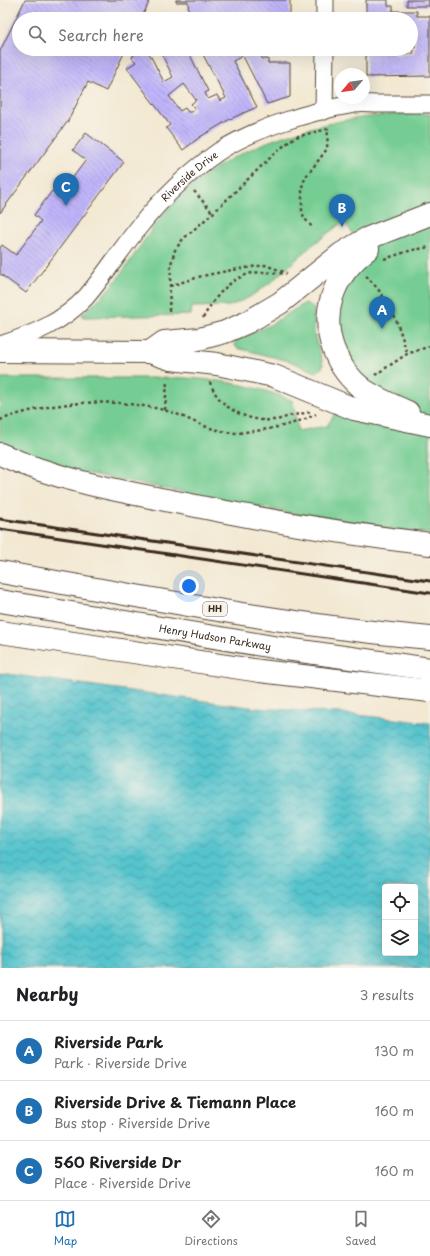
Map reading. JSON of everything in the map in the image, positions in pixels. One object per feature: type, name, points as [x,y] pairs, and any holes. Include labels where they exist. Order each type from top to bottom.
[{"type":"main road","points":[[150,352],[164,342],[200,338],[225,332],[248,322],[280,303],[341,254],[354,246],[377,234],[430,214]]},
{"type":"main road","points":[[409,222],[392,231],[365,252],[344,274],[332,297],[329,307],[328,329],[334,352],[354,381],[364,390],[384,401],[430,422]]},
{"type":"main road","points":[[0,351],[150,352],[171,359],[217,364],[274,376],[354,408],[430,425]]},
{"type":"main road","points":[[0,454],[17,462],[54,475],[126,492],[228,513],[395,540],[430,544]]},
{"type":"main road","name":"HH","points":[[0,572],[272,618],[363,631],[430,638]]},
{"type":"main road","name":"Henry Hudson Parkway","points":[[0,601],[279,648],[430,669]]},
{"type":"main road","points":[[0,632],[252,670],[430,691]]},
{"type":"street","points":[[325,0],[325,12]]},
{"type":"street","points":[[324,111],[325,56]]},
{"type":"street","name":"Riverside Drive","points":[[0,345],[33,334],[55,323],[73,309],[86,296],[156,206],[184,179],[218,152],[252,134],[306,115],[355,104],[430,104]]},
{"type":"path","points":[[168,311],[171,264],[174,250],[183,238],[213,213],[276,152],[295,137],[328,130],[327,149],[305,178],[302,187],[302,212],[305,219],[313,228]]},
{"type":"path","points":[[184,179],[213,213]]},
{"type":"path","points":[[381,260],[406,251],[430,246]]},
{"type":"path","points":[[170,286],[202,276],[232,270],[265,266],[289,274],[260,272],[245,275],[232,282],[220,292],[211,303],[202,320]]},
{"type":"path","points":[[361,272],[378,288],[392,311],[400,327],[407,354]]},
{"type":"path","points":[[373,379],[377,374],[407,354],[430,346]]},
{"type":"path","points":[[209,380],[217,396],[224,403],[232,410],[247,417],[275,420],[294,415],[317,412]]},
{"type":"path","points":[[165,410],[167,381]]},
{"type":"path","points":[[0,420],[31,410],[68,404],[112,402],[165,410],[210,428],[237,433],[277,428],[321,412]]},
{"type":"green space","points":[[395,114],[430,114],[430,534],[341,523],[76,471],[29,455],[0,442],[0,378],[185,378],[227,382],[267,391],[293,401],[298,431],[327,426],[360,376],[338,346],[337,300],[368,257],[344,221],[310,247],[271,282],[250,297],[230,306],[192,307],[191,315],[83,317],[82,314],[114,283],[168,209],[184,192],[202,177],[222,164],[265,143],[309,128],[347,120]]},
{"type":"green space","points":[[305,303],[313,308],[314,334],[323,365],[316,372],[289,361],[237,348],[235,346],[235,341],[270,325]]},
{"type":"water","points":[[0,673],[256,708],[338,713],[430,723],[430,968],[0,968]]},
{"type":"building","points":[[25,0],[144,0],[149,2],[144,12],[19,12]]},
{"type":"building","points":[[176,0],[290,0],[290,12],[189,12],[188,2],[176,2]]},
{"type":"building","points":[[366,0],[388,0],[388,6],[393,6],[393,11],[417,12],[366,12]]},
{"type":"building","points":[[407,0],[429,0],[429,6],[407,6]]},
{"type":"building","points":[[418,16],[430,16],[430,76],[370,77],[370,68],[366,68],[366,56],[418,56]]},
{"type":"building","points":[[12,27],[12,56],[123,56],[106,91],[88,82],[68,121],[0,213],[0,51]]},
{"type":"building","points":[[133,56],[151,56],[164,82],[173,77],[162,56],[190,56],[208,91],[205,93],[208,99],[217,95],[220,101],[226,98],[204,56],[243,56],[233,61],[257,107],[230,119],[200,137],[183,150],[166,128],[170,125],[127,68],[136,62],[132,58]],"holes":[[[184,84],[196,100],[191,104],[195,109],[191,112],[188,112],[185,108],[180,111],[169,96]]]},
{"type":"building","points":[[243,56],[262,56],[262,59],[268,59],[268,63],[290,63],[290,97],[267,104]]},
{"type":"building","points":[[86,133],[124,162],[26,293],[0,274],[0,248],[2,245],[16,255],[41,221],[34,215],[52,191],[59,196],[86,160],[73,150]]},
{"type":"railway","points":[[0,519],[430,581]]},
{"type":"railway","points":[[0,529],[430,593]]},
{"type":"place","name":"560 Riverside Dr","points":[[66,206]]},
{"type":"place","name":"Riverside Drive & Tiemann Place","points":[[342,227]]},
{"type":"place","name":"Riverside Park","points":[[382,329]]}]
